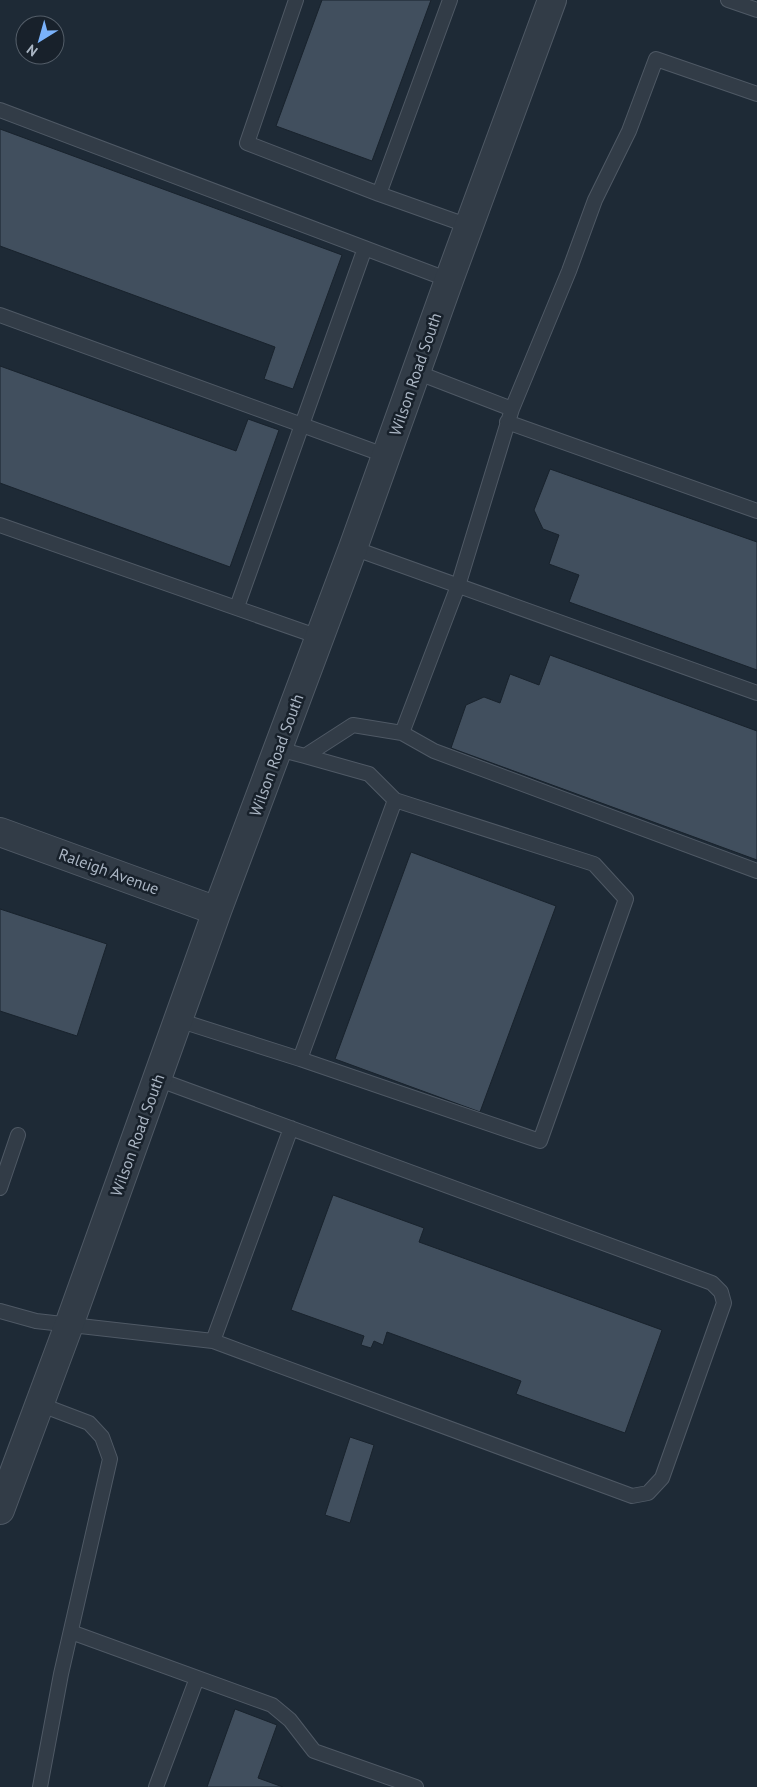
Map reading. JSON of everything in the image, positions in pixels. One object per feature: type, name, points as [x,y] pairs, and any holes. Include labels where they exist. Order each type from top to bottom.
[{"type":"street","name":"Wilson Road South","points":[[0,1510],[69,1325],[217,911],[387,456],[449,280],[552,0]]},
{"type":"street","name":"Raleigh Avenue","points":[[0,832],[217,911]]},
{"type":"lane","points":[[296,0],[247,143],[379,194],[469,226]]},
{"type":"lane","points":[[379,194],[450,0]]},
{"type":"lane","points":[[728,0],[757,10]]},
{"type":"lane","points":[[402,733],[458,586],[510,415],[569,271],[595,200],[629,131],[656,59],[757,94]]},
{"type":"lane","points":[[0,110],[449,280]]},
{"type":"lane","points":[[236,607],[365,248]]},
{"type":"lane","points":[[0,315],[387,456]]},
{"type":"lane","points":[[416,372],[510,415],[757,511]]},
{"type":"lane","points":[[0,526],[319,637]]},
{"type":"lane","points":[[353,548],[757,693]]},
{"type":"lane","points":[[305,756],[353,725],[402,733],[434,751],[757,871]]},
{"type":"lane","points":[[178,1020],[300,1059],[540,1141],[626,898],[594,864],[395,800],[369,774],[278,749]]},
{"type":"lane","points":[[300,1059],[395,800]]},
{"type":"lane","points":[[0,1311],[36,1321],[213,1341],[632,1496],[648,1493],[662,1478],[724,1303],[721,1292],[712,1283],[157,1078]]},
{"type":"lane","points":[[213,1341],[291,1128]]},
{"type":"lane","points":[[0,1188],[18,1135]]},
{"type":"lane","points":[[39,1404],[89,1423],[102,1437],[110,1459],[70,1632],[40,1787]]},
{"type":"lane","points":[[70,1632],[272,1705],[290,1720],[314,1751],[416,1787]]},
{"type":"lane","points":[[156,1787],[198,1678]]},
{"type":"building","points":[[322,0],[431,0],[372,161],[276,126]]},
{"type":"building","points":[[0,129],[342,255],[293,389],[264,379],[275,347],[0,246]]},
{"type":"building","points":[[0,366],[236,451],[248,419],[279,430],[230,567],[0,483]]},
{"type":"building","points":[[550,469],[757,542],[757,670],[569,602],[579,575],[549,564],[559,535],[543,529],[534,510]]},
{"type":"building","points":[[550,655],[757,731],[757,860],[451,748],[466,705],[484,697],[500,703],[510,674],[539,685]]},
{"type":"building","points":[[411,852],[556,906],[480,1112],[335,1059]]},
{"type":"building","points":[[0,909],[107,944],[77,1036],[0,1011]]},
{"type":"building","points":[[333,1195],[424,1228],[419,1242],[662,1330],[625,1433],[516,1394],[521,1381],[387,1332],[383,1345],[374,1341],[371,1348],[361,1345],[364,1336],[291,1310]]},
{"type":"building","points":[[350,1437],[374,1445],[350,1523],[325,1515]]},
{"type":"building","points":[[235,1709],[277,1725],[258,1778],[283,1787],[207,1787]]}]
